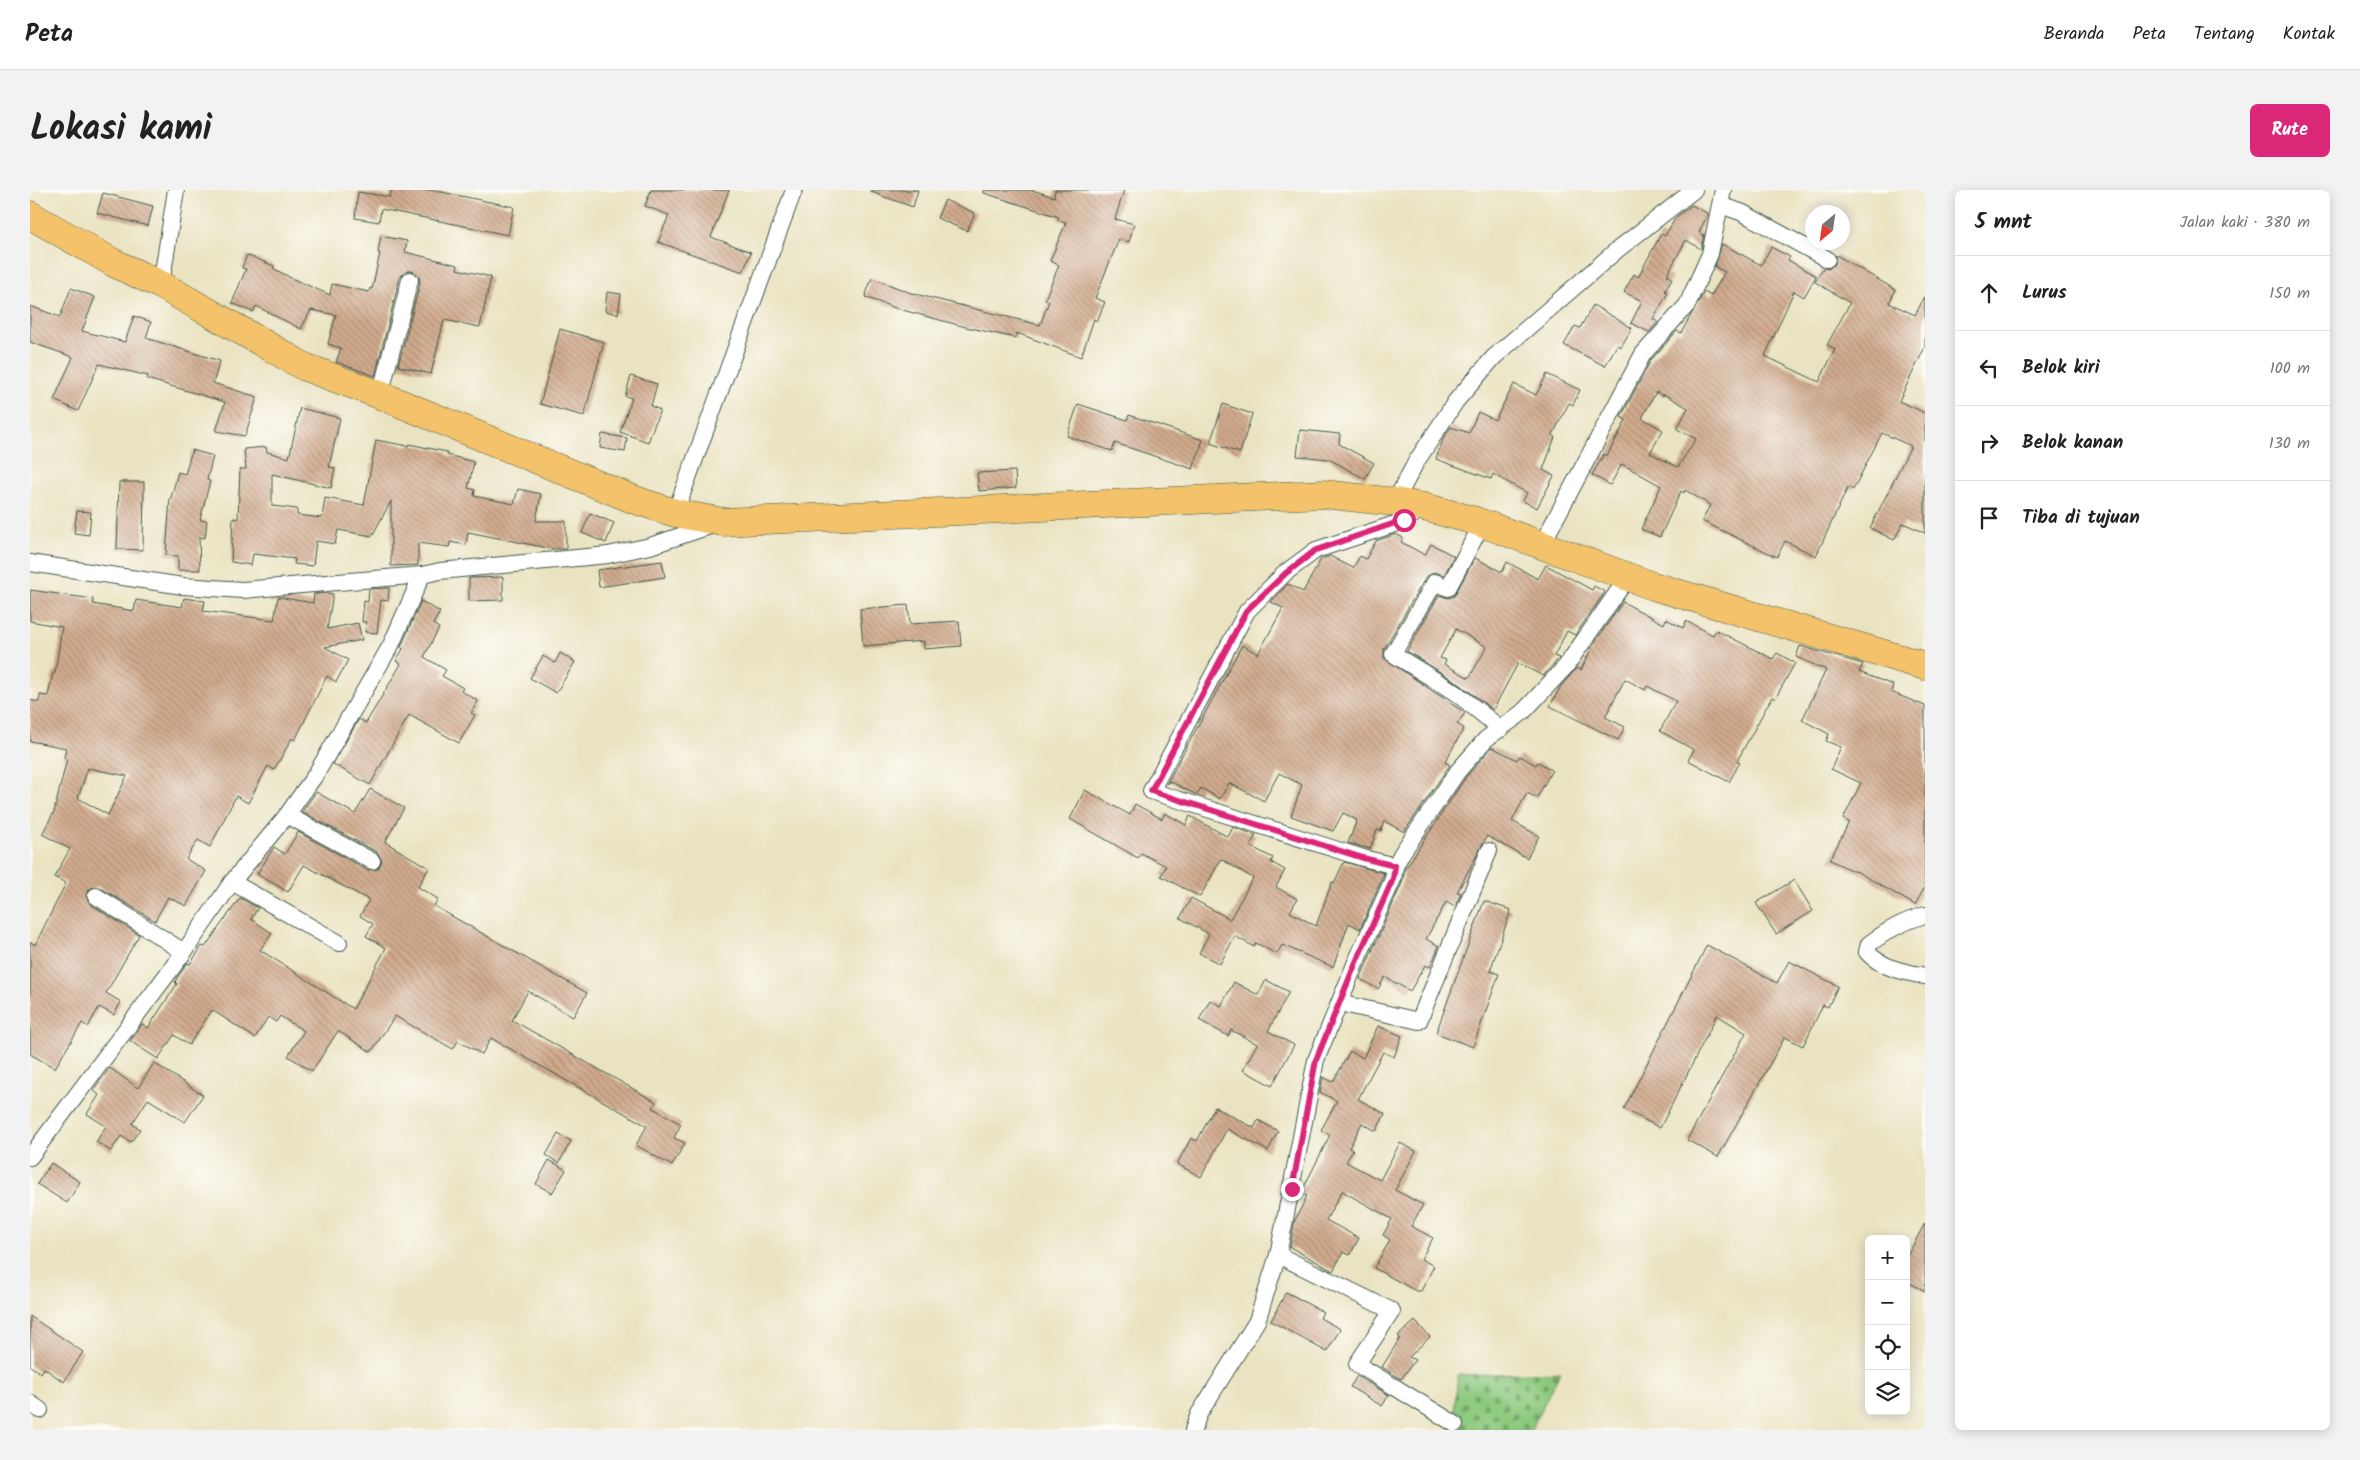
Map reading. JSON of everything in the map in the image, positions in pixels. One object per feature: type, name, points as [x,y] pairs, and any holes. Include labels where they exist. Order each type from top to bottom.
[{"type":"highway","points":[[30,215],[114,263],[161,285],[305,367],[380,395],[635,500],[675,513],[723,522],[1323,494],[1395,502],[1424,507],[1482,524],[1653,586],[1925,666]]},
{"type":"street","points":[[161,285],[176,190]]},
{"type":"street","points":[[675,513],[794,190]]},
{"type":"street","points":[[1395,502],[1416,462],[1456,401],[1494,357],[1617,250],[1694,190]]},
{"type":"street","points":[[1542,546],[1643,354],[1687,305],[1710,254],[1722,198],[1743,213],[1827,259]]},
{"type":"street","points":[[380,395],[410,280]]},
{"type":"street","points":[[1395,866],[1363,858],[1151,791],[1247,610],[1286,573],[1316,550],[1404,520],[1424,507]]},
{"type":"street","points":[[30,563],[183,586],[243,590],[422,575],[440,571],[608,556],[650,546],[723,522]]},
{"type":"street","points":[[1482,524],[1448,588],[1435,582],[1393,654],[1456,693],[1501,729]]},
{"type":"street","points":[[30,1157],[178,948],[287,815],[316,774],[391,645],[422,575]]},
{"type":"street","points":[[1193,1430],[1199,1414],[1252,1333],[1264,1303],[1278,1255],[1316,1060],[1393,879],[1395,866],[1428,812],[1458,771],[1486,738],[1523,712],[1566,666],[1628,577]]},
{"type":"street","points":[[287,815],[372,861]]},
{"type":"street","points":[[1339,1004],[1419,1021],[1489,851]]},
{"type":"street","points":[[232,882],[339,943]]},
{"type":"street","points":[[96,896],[178,948]]},
{"type":"street","points":[[1925,915],[1903,922],[1884,933],[1869,944],[1867,952],[1873,959],[1895,969],[1925,976]]},
{"type":"street","points":[[1278,1255],[1392,1311],[1357,1364],[1455,1424]]},
{"type":"green space","points":[[1560,1372],[1531,1430],[1452,1430],[1458,1375]]},
{"type":"building","points":[[391,190],[432,190],[514,207],[508,235],[381,209],[379,222],[355,218],[358,192],[390,197]]},
{"type":"building","points":[[651,190],[729,190],[711,237],[751,252],[743,272],[658,242],[669,215],[645,206]]},
{"type":"building","points":[[871,190],[918,190],[913,207],[871,192]]},
{"type":"building","points":[[984,190],[1032,190],[1054,197],[1055,190],[1124,190],[1115,219],[1134,224],[1129,242],[1119,239],[1095,298],[1105,302],[1097,321],[1094,319],[1081,357],[1017,333],[1016,338],[966,327],[895,308],[865,297],[872,278],[911,293],[1040,325],[1049,301],[1045,299],[1059,265],[1050,261],[1066,222],[1058,220],[1059,217],[984,193]]},
{"type":"building","points":[[103,193],[153,206],[148,226],[97,213]]},
{"type":"building","points":[[945,200],[975,213],[967,231],[937,218]]},
{"type":"building","points":[[1692,205],[1708,214],[1699,232],[1704,235],[1701,249],[1686,240],[1667,275],[1672,278],[1665,291],[1668,293],[1653,319],[1658,322],[1649,332],[1631,323],[1642,301],[1624,292],[1634,274],[1638,277],[1661,234],[1665,236],[1676,217]]},
{"type":"building","points":[[381,236],[407,241],[405,252],[458,265],[457,269],[491,277],[480,327],[444,320],[431,374],[398,366],[420,283],[419,277],[413,271],[407,271],[400,277],[375,376],[336,362],[341,348],[328,344],[336,315],[311,310],[301,329],[256,306],[253,312],[232,303],[246,269],[242,268],[247,255],[274,266],[273,268],[291,278],[330,295],[332,284],[369,292],[370,288],[372,289],[380,253],[378,253]]},
{"type":"building","points":[[1722,244],[1761,265],[1771,247],[1790,257],[1788,260],[1816,276],[1804,297],[1794,291],[1765,356],[1819,382],[1835,349],[1827,345],[1850,303],[1815,282],[1823,268],[1828,269],[1835,264],[1836,255],[1896,290],[1889,303],[1915,315],[1925,296],[1925,347],[1899,401],[1925,413],[1925,533],[1903,523],[1894,540],[1870,528],[1911,446],[1882,433],[1853,490],[1848,487],[1816,556],[1785,541],[1777,557],[1702,521],[1710,505],[1685,490],[1684,493],[1681,491],[1660,537],[1641,529],[1661,486],[1622,464],[1610,485],[1592,475],[1604,454],[1607,456],[1626,420],[1621,417],[1651,360],[1677,331],[1681,333],[1704,292],[1711,296],[1725,272],[1715,267]],"holes":[[[1656,392],[1663,396],[1664,394],[1688,408],[1677,429],[1696,439],[1678,467],[1650,453],[1663,430],[1642,418]]]},
{"type":"building","points":[[71,288],[95,297],[82,331],[125,342],[134,316],[151,322],[146,338],[220,361],[213,383],[257,397],[245,436],[216,431],[225,402],[147,379],[148,376],[99,364],[78,411],[54,400],[73,357],[30,342],[30,306],[60,317]]},
{"type":"building","points":[[607,292],[621,294],[618,314],[605,311]]},
{"type":"building","points":[[1593,305],[1632,328],[1621,347],[1617,345],[1605,366],[1564,345],[1575,326],[1580,328]]},
{"type":"building","points":[[560,329],[604,342],[584,416],[540,404]]},
{"type":"building","points":[[1547,374],[1580,390],[1573,405],[1569,403],[1552,436],[1555,437],[1543,470],[1554,476],[1537,508],[1523,501],[1527,493],[1493,474],[1491,479],[1436,459],[1443,439],[1451,427],[1469,433],[1478,412],[1495,420],[1514,384],[1536,395]]},
{"type":"building","points":[[631,376],[657,384],[651,406],[660,410],[648,442],[620,432],[632,398],[625,396]]},
{"type":"building","points":[[1078,404],[1127,420],[1129,415],[1203,440],[1193,469],[1115,443],[1112,451],[1067,436]]},
{"type":"building","points":[[1223,404],[1252,414],[1240,453],[1210,443]]},
{"type":"building","points":[[300,408],[340,418],[329,467],[335,468],[331,488],[272,474],[272,506],[297,509],[297,515],[322,518],[325,498],[364,505],[376,440],[408,446],[409,444],[447,452],[447,455],[474,462],[468,488],[475,490],[474,496],[514,504],[518,489],[541,494],[536,521],[566,521],[566,549],[553,549],[468,532],[466,545],[450,542],[449,547],[418,543],[418,565],[391,566],[391,501],[372,536],[338,530],[335,544],[316,541],[313,566],[294,564],[295,559],[253,554],[251,565],[231,562],[233,518],[238,519],[240,469],[246,469],[244,449],[266,447],[267,452],[289,458]]},
{"type":"building","points":[[1300,430],[1340,434],[1339,444],[1374,463],[1365,479],[1329,459],[1297,456]]},
{"type":"building","points":[[602,434],[627,438],[625,452],[600,448]]},
{"type":"building","points":[[192,450],[213,456],[207,480],[210,481],[200,520],[207,521],[205,538],[199,537],[200,570],[178,570],[178,556],[166,555],[170,498],[178,472],[185,474]]},
{"type":"building","points":[[1015,471],[1016,488],[979,491],[977,473]]},
{"type":"building","points":[[119,482],[144,482],[143,550],[117,549]]},
{"type":"building","points":[[77,511],[91,512],[89,535],[74,533]]},
{"type":"building","points":[[590,513],[614,523],[606,543],[582,533]]},
{"type":"building","points":[[1396,534],[1403,538],[1401,542],[1425,555],[1431,544],[1454,556],[1444,575],[1434,572],[1426,577],[1384,649],[1384,658],[1465,713],[1457,724],[1464,728],[1445,762],[1450,765],[1404,832],[1384,821],[1381,831],[1377,830],[1370,849],[1348,843],[1357,820],[1343,813],[1333,831],[1291,816],[1302,785],[1279,773],[1264,801],[1229,783],[1220,799],[1201,788],[1197,795],[1169,781],[1166,785],[1242,645],[1258,654],[1283,608],[1271,602],[1288,584],[1303,592],[1321,559],[1330,556],[1353,568],[1360,556],[1366,559],[1376,541]]},
{"type":"building","points":[[1475,558],[1502,572],[1507,562],[1538,579],[1546,565],[1592,590],[1594,586],[1605,592],[1575,635],[1567,631],[1554,656],[1559,658],[1543,676],[1518,663],[1493,710],[1461,685],[1407,651],[1439,595],[1448,598],[1454,596]],"holes":[[[1456,629],[1487,647],[1469,678],[1444,664],[1446,660],[1440,658]]]},
{"type":"building","points":[[662,561],[665,577],[599,587],[597,570]]},
{"type":"building","points":[[503,577],[503,600],[469,601],[469,578]]},
{"type":"building","points":[[389,588],[388,601],[381,600],[377,633],[365,632],[366,622],[362,622],[364,601],[368,602],[369,589]]},
{"type":"building","points":[[30,590],[93,599],[93,604],[134,611],[136,600],[182,607],[184,598],[205,601],[203,611],[274,620],[278,597],[313,603],[314,594],[326,593],[333,594],[327,629],[358,623],[362,640],[325,647],[348,660],[336,682],[327,676],[295,740],[292,738],[274,770],[268,766],[248,803],[236,796],[210,847],[198,840],[186,859],[206,871],[186,906],[168,897],[155,921],[101,888],[96,886],[88,890],[86,896],[90,904],[139,935],[106,993],[121,1002],[114,1015],[99,1007],[88,1027],[82,1023],[55,1068],[30,1054],[30,942],[35,945],[66,883],[54,877],[70,849],[42,834],[54,812],[67,759],[64,758],[66,748],[30,741],[30,700],[39,702],[40,695],[48,696],[53,673],[55,673],[62,627],[30,621]],"holes":[[[88,768],[127,776],[108,815],[78,798]]]},
{"type":"building","points":[[421,601],[440,612],[433,624],[439,628],[424,657],[446,670],[442,676],[463,688],[461,691],[478,701],[471,713],[475,715],[459,743],[409,715],[370,785],[333,764],[359,719],[366,723],[401,664],[396,661],[403,649],[401,647]]},
{"type":"building","points":[[1623,602],[1664,624],[1666,619],[1683,628],[1686,621],[1713,635],[1716,630],[1773,659],[1777,653],[1795,663],[1775,699],[1772,697],[1737,761],[1740,762],[1729,782],[1688,760],[1694,750],[1660,731],[1676,701],[1647,686],[1645,690],[1625,679],[1605,717],[1625,727],[1618,740],[1550,706],[1561,686],[1577,668],[1581,670],[1593,645]]},
{"type":"building","points":[[908,605],[910,624],[959,621],[961,646],[924,649],[924,641],[863,646],[860,609]]},
{"type":"building","points":[[1800,646],[1863,664],[1859,672],[1893,685],[1891,692],[1925,706],[1925,887],[1915,905],[1856,871],[1830,860],[1849,822],[1843,819],[1861,783],[1831,769],[1841,747],[1826,741],[1829,734],[1802,720],[1826,670],[1796,657]]},
{"type":"building","points":[[560,653],[575,662],[556,693],[530,678],[543,656],[555,663]]},
{"type":"building","points":[[1492,747],[1517,760],[1520,756],[1536,765],[1538,762],[1552,770],[1537,798],[1527,793],[1512,821],[1539,836],[1527,858],[1487,836],[1457,892],[1461,893],[1455,907],[1446,902],[1426,939],[1439,946],[1430,967],[1425,965],[1410,991],[1385,977],[1378,989],[1360,979],[1402,883],[1405,869],[1466,777]]},
{"type":"building","points":[[370,789],[404,808],[385,842],[429,868],[418,887],[438,899],[434,906],[587,993],[573,1017],[528,991],[512,1020],[656,1102],[653,1108],[681,1124],[674,1138],[685,1143],[672,1166],[636,1145],[647,1126],[491,1038],[482,1054],[458,1041],[453,1049],[395,1016],[371,1052],[338,1031],[312,1071],[288,1056],[304,1031],[280,1016],[276,1022],[268,1017],[255,1038],[212,1010],[189,1045],[174,1035],[158,1059],[130,1041],[142,1024],[148,1028],[177,984],[175,982],[179,975],[188,963],[190,964],[202,946],[205,947],[240,898],[258,908],[251,919],[272,933],[260,950],[353,1009],[386,948],[366,936],[373,924],[360,916],[369,900],[304,865],[288,892],[257,874],[274,847],[285,854],[298,832],[367,870],[378,869],[382,860],[377,852],[302,812],[316,792],[355,814]]},
{"type":"building","points":[[1085,790],[1130,815],[1135,804],[1162,819],[1165,813],[1186,825],[1190,816],[1228,837],[1233,827],[1256,835],[1250,846],[1273,858],[1271,862],[1285,870],[1276,887],[1297,899],[1290,912],[1316,926],[1332,882],[1334,883],[1344,862],[1384,873],[1360,929],[1349,923],[1333,967],[1282,945],[1277,954],[1256,943],[1254,947],[1235,936],[1220,964],[1199,953],[1209,934],[1180,918],[1191,898],[1230,919],[1253,878],[1221,859],[1200,897],[1161,876],[1166,866],[1141,853],[1138,858],[1070,819]]},
{"type":"building","points":[[1794,880],[1813,911],[1776,934],[1756,903]]},
{"type":"building","points":[[1484,901],[1511,910],[1490,971],[1499,974],[1473,1047],[1436,1033]]},
{"type":"building","points":[[1707,945],[1777,983],[1789,961],[1838,986],[1828,1007],[1823,1005],[1803,1046],[1785,1037],[1718,1157],[1687,1140],[1746,1033],[1717,1015],[1660,1128],[1624,1109]]},
{"type":"building","points":[[1266,980],[1289,992],[1268,1031],[1294,1045],[1272,1086],[1243,1070],[1257,1044],[1231,1030],[1228,1036],[1199,1020],[1210,1000],[1221,1006],[1234,982],[1258,995]]},
{"type":"building","points":[[1378,1026],[1402,1036],[1394,1057],[1383,1052],[1358,1099],[1385,1114],[1376,1131],[1362,1123],[1349,1148],[1353,1150],[1346,1162],[1380,1180],[1400,1143],[1416,1151],[1395,1190],[1423,1205],[1411,1226],[1433,1238],[1421,1259],[1434,1266],[1421,1291],[1416,1291],[1374,1268],[1390,1240],[1383,1235],[1392,1219],[1342,1191],[1326,1220],[1359,1238],[1350,1255],[1343,1252],[1333,1271],[1290,1247],[1295,1220],[1307,1196],[1301,1193],[1330,1135],[1321,1130],[1337,1101],[1320,1092],[1323,1077],[1333,1082],[1350,1051],[1363,1058]]},
{"type":"building","points":[[154,1063],[203,1095],[185,1122],[148,1099],[132,1124],[140,1129],[131,1142],[121,1136],[111,1151],[96,1142],[106,1126],[87,1114],[99,1095],[93,1090],[110,1068],[138,1088]]},
{"type":"building","points":[[1215,1107],[1254,1128],[1258,1120],[1278,1131],[1268,1151],[1227,1129],[1201,1177],[1177,1164],[1191,1138],[1197,1141]]},
{"type":"building","points":[[558,1134],[571,1141],[559,1163],[546,1155]]},
{"type":"building","points":[[549,1160],[566,1170],[552,1193],[536,1184]]},
{"type":"building","points":[[51,1163],[80,1182],[67,1203],[37,1184]]},
{"type":"building","points":[[1925,1223],[1925,1291],[1910,1283],[1910,1251]]},
{"type":"building","points":[[1286,1292],[1323,1312],[1320,1318],[1340,1329],[1327,1352],[1271,1321]]},
{"type":"building","points":[[30,1316],[83,1352],[64,1382],[44,1368],[41,1373],[30,1366]]},
{"type":"building","points":[[1415,1321],[1430,1337],[1409,1357],[1415,1360],[1401,1379],[1382,1367],[1400,1338],[1398,1336]]},
{"type":"building","points":[[1357,1376],[1389,1395],[1382,1406],[1350,1387]]},
{"type":"route","points":[[1292,1189],[1316,1060],[1356,962],[1393,879],[1395,866],[1363,858],[1151,791],[1247,610],[1286,573],[1316,550],[1370,530],[1404,520]]}]
